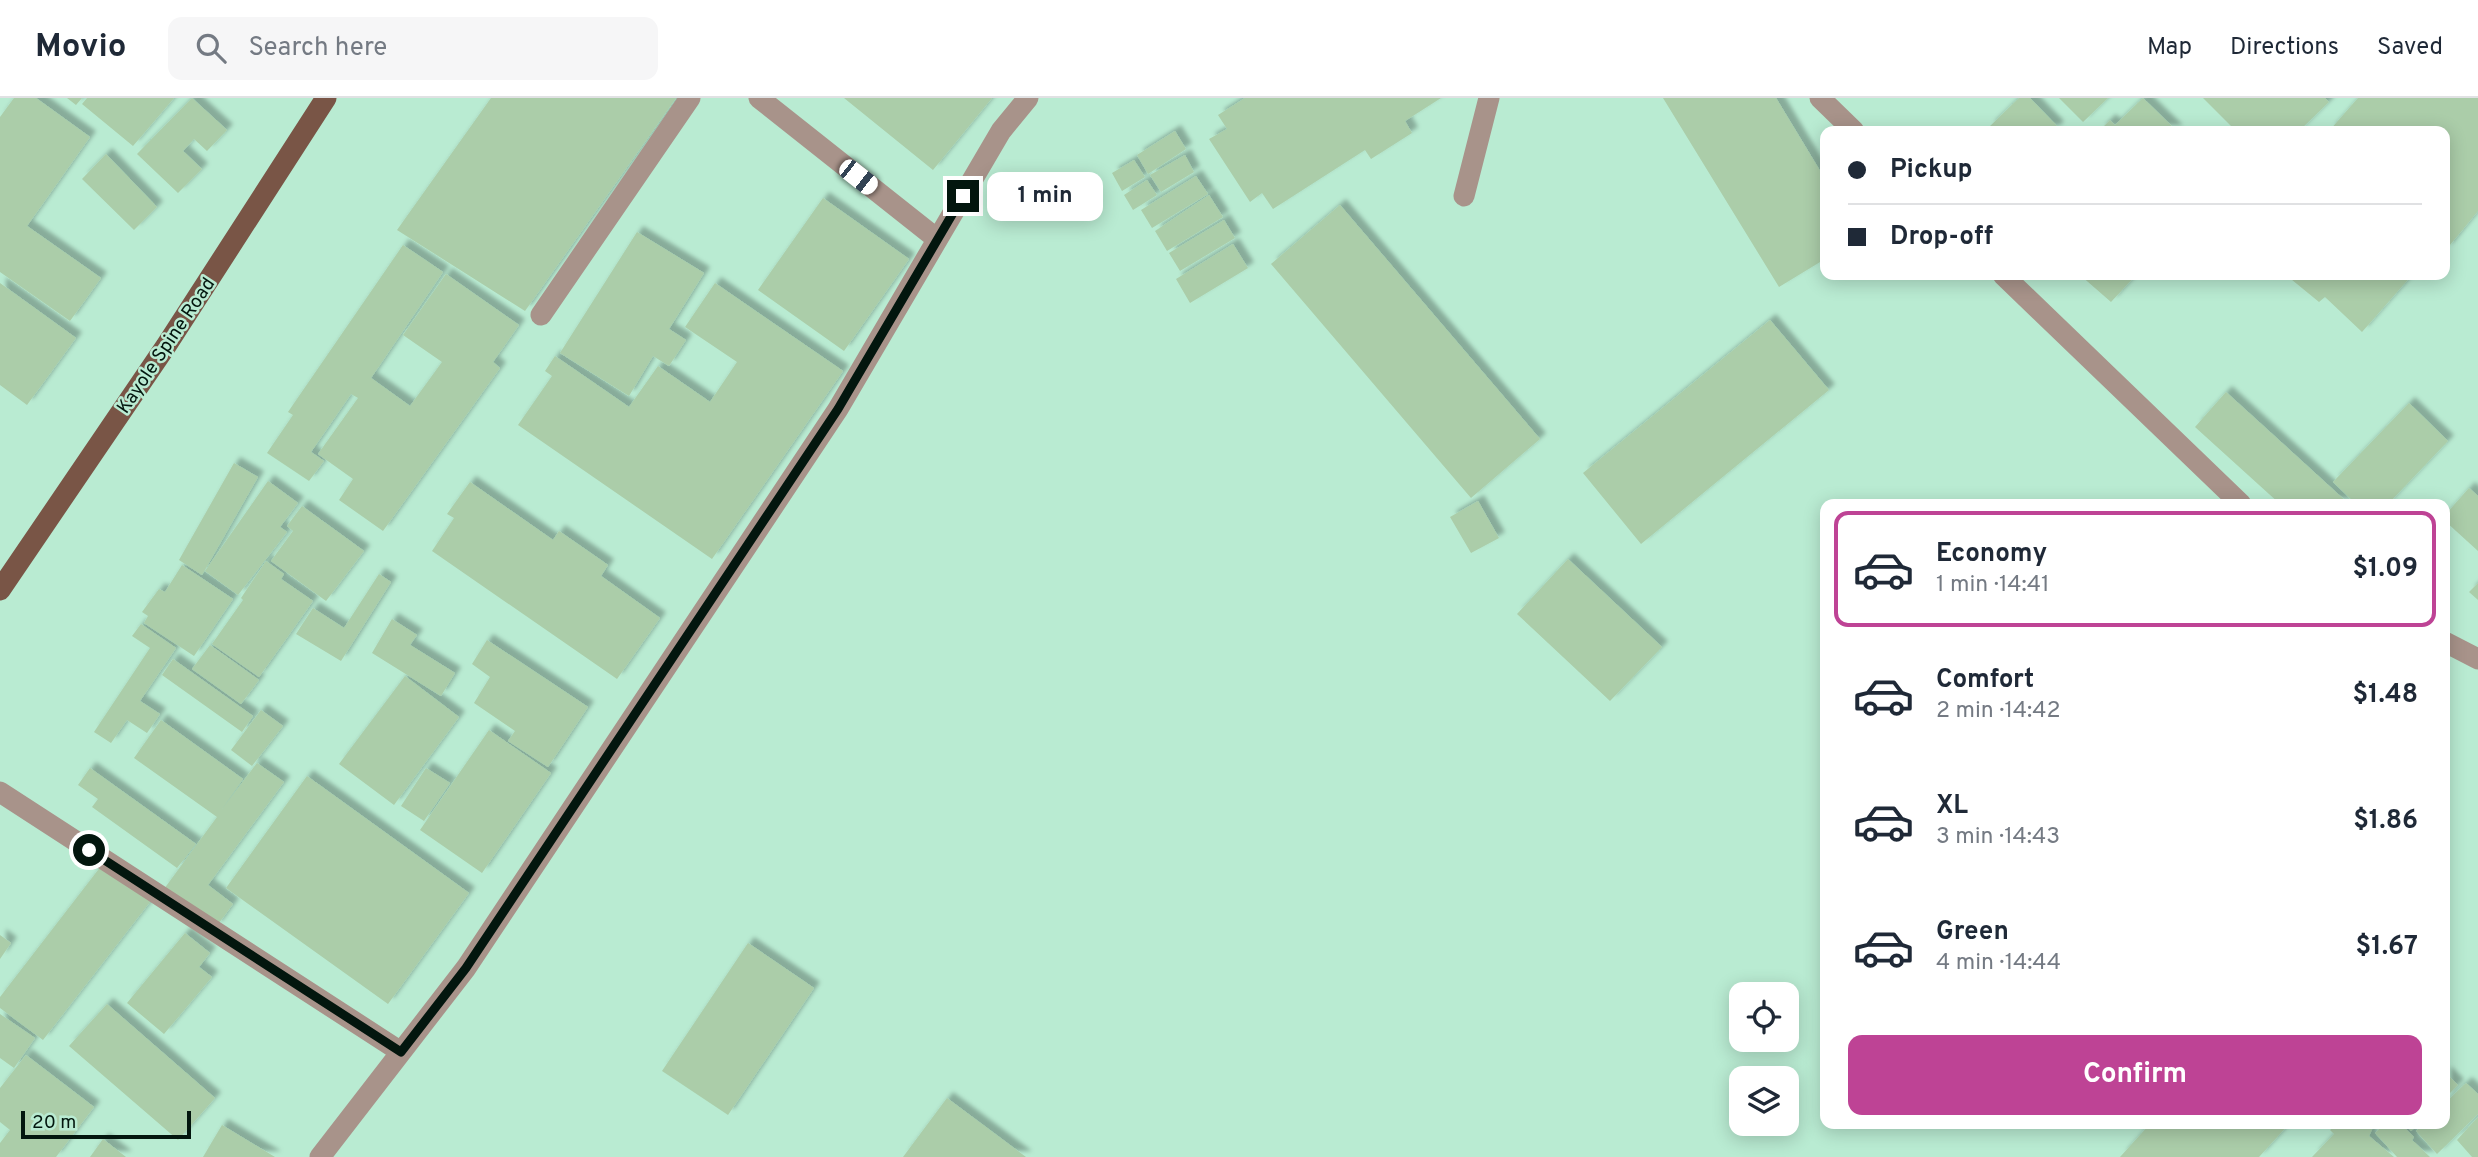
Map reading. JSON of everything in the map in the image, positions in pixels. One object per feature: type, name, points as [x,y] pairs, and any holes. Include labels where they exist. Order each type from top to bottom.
[{"type":"main road","name":"Kayole Spine Road","points":[[0,590],[166,346],[326,98]]},
{"type":"street","points":[[541,315],[690,98]]},
{"type":"street","points":[[759,98],[937,239]]},
{"type":"street","points":[[320,1157],[466,968],[838,409],[1001,131],[1028,98]]},
{"type":"street","points":[[1464,196],[1489,98]]},
{"type":"street","points":[[1820,98],[1849,126]]},
{"type":"street","points":[[2008,280],[2236,499]]},
{"type":"street","points":[[2450,645],[2478,659]]},
{"type":"street","points":[[0,792],[401,1052]]},
{"type":"building","points":[[14,98],[36,98],[90,137],[27,226],[101,278],[70,321],[0,272],[0,117]]},
{"type":"building","points":[[67,98],[82,98],[76,105]]},
{"type":"building","points":[[87,98],[174,98],[133,146],[82,104]]},
{"type":"building","points":[[192,98],[227,130],[207,151],[194,139],[183,151],[202,169],[178,193],[137,154]]},
{"type":"building","points":[[491,98],[676,98],[525,311],[397,230]]},
{"type":"building","points":[[844,98],[992,98],[933,170]]},
{"type":"building","points":[[1245,98],[1441,98],[1405,121],[1412,133],[1371,159],[1365,150],[1273,209],[1262,193],[1250,202],[1209,139],[1227,129],[1218,115]]},
{"type":"building","points":[[1663,98],[1776,98],[1820,171],[1820,262],[1779,287]]},
{"type":"building","points":[[2019,98],[2030,98],[2057,126],[1990,126]]},
{"type":"building","points":[[2059,98],[2108,98],[2083,122]]},
{"type":"building","points":[[2143,98],[2172,126],[2104,126],[2110,120],[2115,125]]},
{"type":"building","points":[[2203,98],[2325,98],[2329,102],[2304,126],[2231,126]]},
{"type":"building","points":[[2358,98],[2478,98],[2478,211],[2450,245],[2450,126],[2333,126]]},
{"type":"building","points":[[1175,131],[1186,149],[1148,174],[1137,155]]},
{"type":"building","points":[[106,154],[157,207],[134,230],[82,179]]},
{"type":"building","points":[[1185,155],[1194,172],[1161,192],[1150,175]]},
{"type":"building","points":[[1134,160],[1145,177],[1122,191],[1112,173]]},
{"type":"building","points":[[1196,176],[1208,194],[1152,228],[1141,210]]},
{"type":"building","points":[[1147,180],[1157,195],[1133,210],[1124,195]]},
{"type":"building","points":[[1209,195],[1223,217],[1167,251],[1155,231]]},
{"type":"building","points":[[823,198],[909,259],[844,351],[758,290]]},
{"type":"building","points":[[1340,205],[1540,439],[1471,498],[1271,264]]},
{"type":"building","points":[[1224,220],[1235,238],[1180,271],[1169,253]]},
{"type":"building","points":[[637,232],[704,273],[669,329],[686,340],[669,366],[653,356],[629,396],[560,353]]},
{"type":"building","points":[[1233,244],[1248,268],[1190,303],[1176,279]]},
{"type":"building","points":[[403,245],[443,272],[371,378],[410,406],[442,362],[403,335],[446,274],[519,325],[493,362],[500,368],[383,531],[339,500],[353,479],[318,454],[358,398],[351,394],[311,452],[324,461],[309,481],[267,453],[293,415],[288,412]]},
{"type":"building","points":[[2086,280],[2131,280],[2111,302]]},
{"type":"building","points":[[2292,280],[2408,280],[2362,332],[2325,297],[2319,302]]},
{"type":"building","points":[[0,283],[76,338],[27,405],[0,385]]},
{"type":"building","points":[[715,283],[843,371],[712,559],[518,425],[552,376],[545,371],[555,356],[629,407],[658,366],[710,402],[737,362],[685,327]]},
{"type":"building","points":[[1770,320],[1829,390],[1641,544],[1583,473]]},
{"type":"building","points":[[2226,392],[2344,499],[2274,499],[2195,427]]},
{"type":"building","points":[[2409,403],[2448,441],[2393,499],[2351,499],[2333,482]]},
{"type":"building","points":[[234,463],[258,477],[202,575],[179,560]]},
{"type":"building","points":[[268,481],[298,503],[280,527],[287,532],[238,595],[205,571]]},
{"type":"building","points":[[470,482],[553,540],[559,531],[608,565],[601,576],[660,618],[617,679],[432,551],[454,518],[447,514]]},
{"type":"building","points":[[2469,488],[2478,496],[2478,551],[2450,526],[2450,509]]},
{"type":"building","points":[[1478,501],[1499,538],[1471,553],[1450,517]]},
{"type":"building","points":[[302,506],[364,551],[326,601],[271,561],[293,531],[287,526]]},
{"type":"building","points":[[1568,559],[1662,647],[1610,701],[1517,614]]},
{"type":"building","points":[[266,561],[284,574],[281,579],[313,601],[259,677],[212,644]]},
{"type":"building","points":[[182,565],[233,599],[194,656],[144,623],[148,616],[142,612],[159,589],[165,592]]},
{"type":"building","points":[[379,574],[391,582],[341,661],[296,634],[313,608],[344,628]]},
{"type":"building","points":[[2478,583],[2478,600],[2469,592]]},
{"type":"building","points":[[392,619],[417,635],[410,645],[455,673],[441,696],[372,653]]},
{"type":"building","points":[[141,624],[176,648],[140,701],[160,714],[147,733],[127,720],[111,743],[94,732],[150,648],[132,636]]},
{"type":"building","points":[[487,640],[588,707],[548,767],[508,741],[515,731],[474,703],[490,677],[472,664]]},
{"type":"building","points":[[210,645],[259,680],[241,704],[192,669]]},
{"type":"building","points":[[173,659],[253,716],[242,732],[162,675]]},
{"type":"building","points":[[405,676],[459,717],[394,805],[339,764]]},
{"type":"building","points":[[261,710],[283,726],[252,766],[231,750]]},
{"type":"building","points":[[161,720],[243,779],[222,809],[257,763],[284,782],[208,885],[233,904],[216,927],[164,889],[217,817],[134,758]]},
{"type":"building","points":[[489,730],[551,773],[482,873],[420,830]]},
{"type":"building","points":[[90,768],[196,844],[177,868],[92,807],[98,799],[78,785]]},
{"type":"building","points":[[426,768],[450,783],[424,821],[401,806]]},
{"type":"building","points":[[307,776],[469,893],[388,1004],[226,888]]},
{"type":"building","points":[[105,861],[153,898],[43,1040],[0,1008],[0,997]]},
{"type":"building","points":[[185,933],[210,953],[199,967],[212,977],[164,1034],[127,1003]]},
{"type":"building","points":[[0,935],[11,943],[0,959]]},
{"type":"building","points":[[748,943],[814,988],[728,1115],[662,1071]]},
{"type":"building","points":[[107,1004],[215,1098],[178,1140],[69,1046]]},
{"type":"building","points":[[0,1014],[35,1038],[14,1068],[0,1058]]},
{"type":"building","points":[[26,1055],[94,1107],[56,1157],[0,1157],[0,1143],[10,1130],[0,1122],[0,1088]]},
{"type":"building","points":[[2450,1077],[2458,1085],[2450,1093]]},
{"type":"building","points":[[2466,1083],[2478,1094],[2478,1114],[2437,1154],[2416,1131],[2450,1129],[2450,1098]]},
{"type":"building","points":[[947,1098],[1026,1157],[903,1157]]},
{"type":"building","points":[[2478,1117],[2478,1157],[2472,1157],[2457,1140]]},
{"type":"building","points":[[222,1125],[275,1157],[203,1157]]},
{"type":"building","points":[[2145,1129],[2284,1129],[2259,1157],[2120,1157]]},
{"type":"building","points":[[2372,1129],[2369,1136],[2394,1157],[2312,1157],[2334,1134],[2330,1130]]},
{"type":"building","points":[[2379,1129],[2406,1129],[2414,1137],[2412,1140],[2430,1157],[2397,1157],[2375,1133]]},
{"type":"building","points":[[103,1139],[126,1157],[90,1157]]},
{"type":"route","points":[[89,850],[401,1052],[466,968],[838,409],[963,196]]}]
